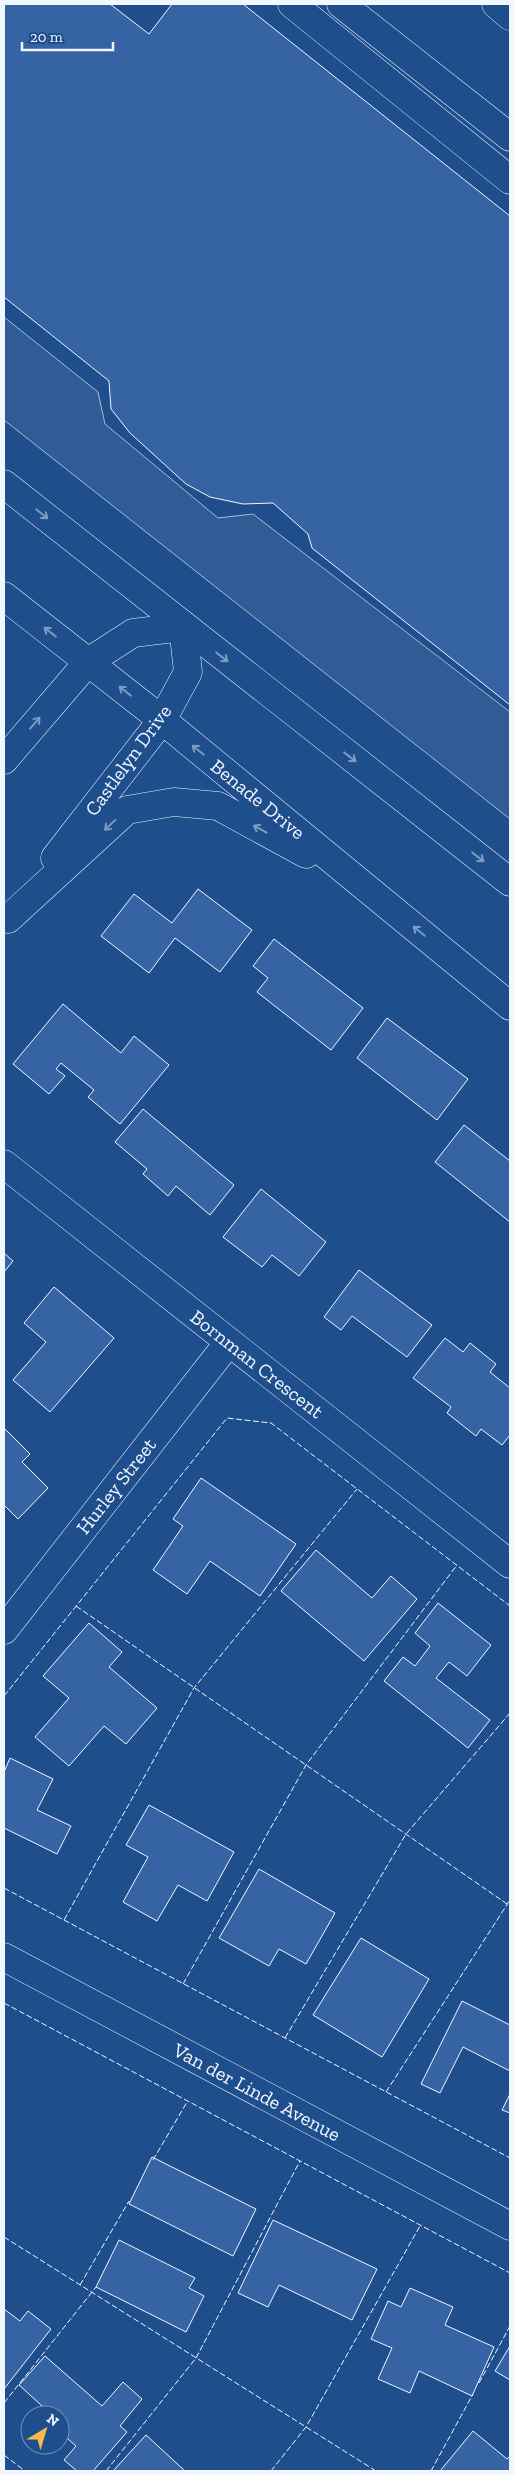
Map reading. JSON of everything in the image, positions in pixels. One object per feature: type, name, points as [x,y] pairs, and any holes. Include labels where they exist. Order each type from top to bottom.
[{"type":"street","points":[[292,4],[510,180]]},
{"type":"street","points":[[341,4],[510,138]]},
{"type":"street","points":[[496,4],[510,16]]},
{"type":"street","points":[[4,484],[183,627],[510,882]]},
{"type":"street","name":"Benade Drive","points":[[4,596],[162,720],[510,1006]]},
{"type":"street","points":[[4,760],[88,662],[133,633],[183,627]]},
{"type":"street","name":"Castlelyn Drive","points":[[6,922],[162,720],[188,672],[183,627]]},
{"type":"street","points":[[6,922],[127,810],[174,802],[218,806],[364,886]]},
{"type":"street","points":[[446,953],[510,999]]},
{"type":"street","name":"Bornman Crescent","points":[[4,1164],[510,1564]]},
{"type":"street","name":"Hurley Street","points":[[4,1630],[229,1342]]},
{"type":"street","name":"Van der Linde Avenue","points":[[4,1957],[510,2226]]},
{"type":"shaded area","points":[[4,317],[98,392],[105,424],[218,518],[253,514],[510,712],[510,819],[4,420]]},
{"type":"building","points":[[4,4],[110,4],[149,34],[172,4],[243,4],[510,216],[510,705],[312,548],[308,534],[273,503],[243,504],[210,497],[186,484],[130,433],[111,409],[109,381],[4,297]]},
{"type":"building","points":[[198,889],[252,930],[220,972],[175,938],[149,973],[101,936],[134,894],[172,923]]},
{"type":"building","points":[[274,939],[363,1008],[331,1050],[257,992],[268,978],[253,966]]},
{"type":"building","points":[[63,1004],[121,1053],[134,1036],[169,1065],[120,1124],[88,1097],[94,1090],[61,1063],[56,1069],[65,1076],[49,1094],[13,1064]]},
{"type":"building","points":[[387,1018],[468,1079],[437,1120],[357,1058]]},
{"type":"building","points":[[143,1109],[234,1185],[210,1215],[176,1186],[168,1196],[143,1174],[147,1169],[115,1142]]},
{"type":"building","points":[[464,1125],[510,1161],[510,1222],[435,1162]]},
{"type":"building","points":[[261,1189],[326,1242],[299,1276],[272,1255],[262,1267],[223,1237]]},
{"type":"building","points":[[4,1253],[13,1261],[4,1272]]},
{"type":"building","points":[[359,1270],[432,1325],[407,1357],[352,1316],[341,1330],[324,1317]]},
{"type":"building","points":[[54,1287],[114,1338],[50,1412],[13,1380],[46,1342],[24,1323]]},
{"type":"building","points":[[445,1338],[463,1352],[470,1343],[496,1364],[490,1372],[510,1388],[510,1435],[502,1445],[481,1429],[476,1436],[447,1413],[451,1407],[413,1378]]},
{"type":"building","points":[[4,1428],[30,1454],[22,1462],[48,1488],[18,1519],[4,1505]]},
{"type":"building","points":[[201,1478],[296,1544],[260,1596],[210,1561],[187,1594],[153,1570],[183,1526],[173,1519]]},
{"type":"building","points":[[316,1550],[372,1598],[391,1576],[417,1599],[364,1661],[281,1591]]},
{"type":"building","points":[[438,1603],[491,1645],[467,1676],[449,1662],[436,1678],[490,1720],[468,1748],[384,1681],[403,1657],[415,1666],[430,1646],[415,1633]]},
{"type":"building","points":[[89,1623],[122,1652],[109,1667],[157,1708],[126,1744],[104,1726],[69,1766],[35,1737],[69,1698],[43,1676]]},
{"type":"building","points":[[10,1758],[53,1779],[37,1810],[71,1826],[57,1854],[4,1828],[4,1772]]},
{"type":"building","points":[[149,1805],[234,1852],[207,1901],[178,1885],[157,1921],[123,1902],[148,1857],[126,1845]]},
{"type":"building","points":[[259,1869],[335,1913],[306,1964],[279,1949],[269,1966],[219,1938]]},
{"type":"building","points":[[361,1938],[429,1979],[382,2057],[313,2015]]},
{"type":"building","points":[[462,2001],[510,2025],[510,2071],[463,2047],[440,2093],[421,2084]]},
{"type":"building","points":[[510,2094],[510,2113],[502,2110]]},
{"type":"building","points":[[152,2157],[256,2209],[233,2256],[129,2204]]},
{"type":"building","points":[[273,2220],[377,2269],[352,2320],[279,2285],[268,2307],[238,2293]]},
{"type":"building","points":[[119,2240],[195,2278],[189,2288],[204,2296],[186,2332],[96,2287]]},
{"type":"building","points":[[410,2288],[453,2307],[445,2325],[494,2347],[472,2396],[419,2371],[410,2393],[378,2379],[392,2348],[371,2339],[388,2301],[401,2307]]},
{"type":"building","points":[[4,2309],[20,2321],[28,2311],[51,2329],[4,2389]]},
{"type":"building","points":[[510,2346],[510,2380],[495,2371]]},
{"type":"building","points":[[45,2356],[102,2406],[123,2382],[142,2399],[120,2426],[127,2432],[93,2471],[77,2471],[64,2460],[76,2446],[70,2441],[70,2405],[41,2405],[19,2385]]},
{"type":"building","points":[[473,2431],[507,2459],[510,2456],[510,2471],[440,2471]]},
{"type":"building","points":[[146,2435],[185,2471],[113,2471]]},
{"type":"fence","points":[[4,1696],[227,1418],[271,1423],[510,1606]]},
{"type":"fence","points":[[64,1920],[194,1688],[357,1489]]},
{"type":"fence","points":[[183,1984],[306,1765],[457,1565]]},
{"type":"fence","points":[[76,1606],[510,1906]]},
{"type":"fence","points":[[285,2038],[406,1834],[510,1713]]},
{"type":"fence","points":[[4,1888],[510,2158]]},
{"type":"fence","points":[[386,2092],[510,1900]]},
{"type":"fence","points":[[4,2003],[510,2273]]},
{"type":"fence","points":[[153,2160],[187,2102]]},
{"type":"fence","points":[[106,2471],[196,2358],[300,2161]]},
{"type":"fence","points":[[80,2285],[129,2201]]},
{"type":"fence","points":[[271,2471],[306,2427],[420,2226]]},
{"type":"fence","points":[[4,2237],[376,2471]]},
{"type":"fence","points":[[4,2403],[96,2287]]},
{"type":"fence","points":[[479,2383],[510,2326]]},
{"type":"fence","points":[[431,2471],[473,2394]]},
{"type":"fence","points":[[4,2455],[25,2471]]}]
